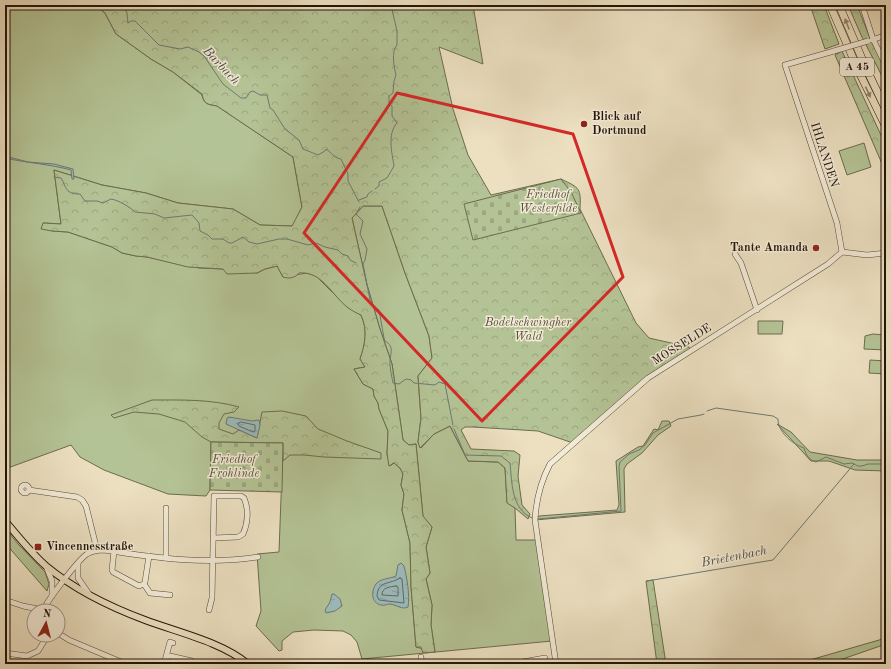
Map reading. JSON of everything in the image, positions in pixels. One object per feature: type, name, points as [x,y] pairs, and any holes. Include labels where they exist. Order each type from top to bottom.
[{"type":"highway","name":"A 45","points":[[830,5],[859,72],[886,128]]},
{"type":"highway","name":"A 45","points":[[839,5],[886,110]]},
{"type":"main road","points":[[5,521],[46,566],[91,596],[136,617],[227,651],[248,664]]},
{"type":"street","points":[[862,5],[871,40],[886,66]]},
{"type":"street","points":[[871,40],[886,35]]},
{"type":"street","name":"IHLANDEN","points":[[842,252],[837,224],[785,65],[871,40]]},
{"type":"street","points":[[842,252],[867,255],[886,253]]},
{"type":"street","name":"MOSSELDE","points":[[556,664],[537,540],[535,514],[544,476],[550,464],[648,378],[828,264],[842,252]]},
{"type":"street","points":[[735,254],[741,263],[757,310]]},
{"type":"street","points":[[29,490],[77,497],[82,500],[86,506],[97,550]]},
{"type":"street","points":[[209,610],[212,598],[214,496],[241,496],[244,498],[247,504],[247,523],[243,534],[238,537],[214,538]]},
{"type":"street","points":[[166,508],[166,558]]},
{"type":"street","points":[[48,603],[78,562],[88,554],[97,550],[190,561],[213,561],[258,557]]},
{"type":"street","points":[[114,551],[112,566],[113,572],[139,586],[144,584]]},
{"type":"street","points":[[149,556],[144,584],[150,593],[170,595]]},
{"type":"street","points":[[78,562],[78,578],[91,596]]},
{"type":"street","points":[[46,566],[52,581],[52,596]]},
{"type":"street","points":[[5,600],[26,607]]},
{"type":"street","points":[[66,638],[117,662],[126,664]]},
{"type":"street","points":[[164,664],[167,657],[166,652],[170,642],[173,644]]},
{"type":"street","points":[[5,653],[27,656],[38,652],[43,643]]},
{"type":"street","points":[[167,657],[170,656],[192,661],[194,664]]},
{"type":"street","points":[[421,657],[422,664]]},
{"type":"street","points":[[511,664],[532,662],[545,658]]},
{"type":"highlighted area","points":[[397,93],[573,134],[623,277],[482,421],[304,233]]},
{"type":"green space","points":[[5,5],[95,5],[105,13],[116,34],[151,59],[173,72],[202,95],[207,104],[217,106],[293,157],[302,207],[293,226],[260,225],[233,209],[178,203],[146,193],[102,185],[54,170],[61,224],[43,223],[52,231],[68,232],[112,247],[122,253],[199,268],[257,273],[277,266],[283,277],[307,273],[316,276],[347,307],[361,315],[365,337],[360,359],[365,367],[354,369],[363,384],[373,389],[374,396],[388,431],[387,454],[390,466],[394,463],[400,468],[403,474],[401,485],[404,494],[402,510],[410,543],[411,587],[416,647],[435,652],[431,625],[432,605],[426,579],[430,573],[426,547],[432,527],[423,517],[416,444],[409,445],[403,440],[392,364],[367,285],[352,218],[363,206],[382,206],[429,336],[432,358],[418,376],[421,418],[418,442],[421,448],[434,434],[450,426],[468,461],[498,462],[505,468],[507,502],[515,508],[516,540],[537,540],[552,641],[362,659],[357,642],[351,635],[343,631],[314,630],[293,632],[282,641],[282,650],[279,651],[256,626],[261,611],[257,554],[279,552],[283,444],[211,442],[210,490],[206,496],[168,494],[104,470],[80,457],[71,445],[5,469]]},
{"type":"green space","name":"Bodelschwingher Wald","points":[[95,5],[473,5],[483,64],[439,47],[453,109],[468,155],[491,195],[561,179],[576,187],[580,197],[580,209],[636,323],[649,338],[689,347],[690,350],[658,370],[573,443],[538,431],[473,427],[465,427],[461,430],[471,449],[514,451],[520,455],[518,476],[522,505],[530,514],[528,519],[507,503],[505,468],[498,462],[468,461],[450,426],[434,434],[420,448],[418,442],[421,418],[418,376],[432,358],[429,336],[382,206],[363,206],[352,218],[367,285],[392,364],[403,440],[409,445],[416,444],[423,516],[432,527],[426,547],[430,573],[426,579],[432,605],[431,625],[435,652],[423,653],[421,647],[416,647],[411,587],[410,543],[402,510],[404,494],[401,485],[403,474],[400,468],[394,463],[389,466],[387,454],[388,431],[374,396],[373,389],[363,384],[354,369],[365,367],[360,359],[365,337],[361,315],[341,302],[320,279],[307,273],[299,273],[294,277],[285,278],[277,266],[257,273],[227,274],[223,269],[188,267],[147,257],[122,253],[112,247],[68,232],[41,229],[43,223],[61,224],[54,170],[102,185],[146,193],[178,203],[233,209],[260,225],[292,226],[302,207],[293,157],[217,106],[205,102],[202,94],[173,72],[151,59],[116,34],[105,13]]},
{"type":"green space","points":[[810,5],[824,5],[839,44],[825,49]]},
{"type":"green space","points":[[848,5],[857,5],[872,43],[886,69],[886,84],[861,35]]},
{"type":"green space","points":[[842,51],[886,146],[886,173],[835,55]]},
{"type":"green space","points":[[864,143],[871,167],[847,175],[839,151]]},
{"type":"green space","name":"Friedhof Westerfilde","points":[[561,179],[571,192],[581,213],[473,240],[464,204]]},
{"type":"green space","points":[[758,321],[783,321],[782,334],[758,334]]},
{"type":"green space","points":[[873,334],[886,335],[886,350],[864,349],[865,336]]},
{"type":"green space","points":[[870,360],[886,361],[886,374],[869,373]]},
{"type":"green space","points":[[152,400],[207,401],[239,407],[234,412],[224,414],[219,423],[219,429],[233,434],[239,430],[257,438],[262,412],[282,411],[306,416],[318,429],[381,453],[381,459],[290,455],[283,461],[283,443],[211,442],[202,437],[185,422],[159,414],[134,412],[114,418],[111,415]]},
{"type":"green space","points":[[662,421],[669,421],[671,426],[658,435],[642,453],[627,464],[624,469],[625,512],[535,520],[539,516],[617,510],[619,505],[616,461],[638,447],[643,446],[654,429],[658,430]]},
{"type":"green space","points":[[777,424],[791,432],[810,452],[857,460],[886,460],[886,471],[855,470],[829,461],[811,461]]},
{"type":"green space","name":"Friedhof Frohlinde","points":[[211,442],[283,443],[282,492],[210,490]]},
{"type":"green space","points":[[5,528],[45,572],[49,584],[47,591],[5,543]]},
{"type":"green space","points":[[653,580],[666,664],[657,664],[646,581]]},
{"type":"green space","points":[[886,638],[886,644],[837,661],[835,664],[796,664]]},
{"type":"water","points":[[5,156],[27,162],[5,158]]},
{"type":"water","points":[[29,162],[54,164],[73,169],[74,179],[72,179],[71,170]]},
{"type":"water","points":[[229,417],[252,421],[259,420],[260,425],[257,438],[226,424],[227,418]]},
{"type":"water","points":[[401,563],[404,566],[407,581],[409,598],[408,607],[404,608],[390,604],[378,604],[375,602],[373,596],[374,587],[380,581],[396,576],[398,565]]},
{"type":"water","points":[[332,594],[340,599],[342,606],[335,611],[326,613],[325,610],[330,602]]},
{"type":"waterway","name":"Barbach","points":[[123,5],[127,13],[128,23],[135,21],[159,45],[180,49],[188,47],[199,52],[204,56],[223,84],[241,98],[246,98],[250,92],[253,91],[260,95],[267,95],[270,108],[273,110],[285,129],[299,140],[303,149],[318,155],[326,149],[341,159],[348,174],[348,181],[359,202]]},
{"type":"waterway","points":[[375,189],[379,186],[379,182],[387,178],[394,166],[391,150],[391,138],[394,127],[397,123],[392,116],[392,106],[389,103],[389,96],[393,93],[396,75],[394,52],[397,45],[397,31],[391,5]]},
{"type":"waterway","points":[[54,177],[61,178],[69,192],[80,194],[85,201],[97,201],[103,203],[111,199],[124,204],[135,212],[155,214],[164,218],[192,215],[199,223],[200,231],[212,239],[223,239],[229,243],[243,237],[249,242],[257,244],[279,239],[287,239],[308,245],[316,243],[338,250],[356,263]]},
{"type":"waterway","points":[[359,200],[367,197],[372,191]]},
{"type":"waterway","name":"Barbach","points":[[360,207],[356,214],[363,221],[360,234],[367,249],[363,264],[371,305],[379,310],[384,338],[391,349],[390,366],[393,383],[399,384],[406,379],[411,380],[414,383],[435,385],[439,382],[445,384],[453,425]]},
{"type":"waterway","points":[[707,411],[716,408],[773,416],[778,419],[780,428],[786,437],[795,444],[804,448],[808,457],[816,462],[826,457],[844,464],[852,463],[858,466],[868,464],[886,464]]},
{"type":"waterway","points":[[538,519],[621,511],[620,462],[629,454],[639,450],[645,445],[653,433],[678,419],[704,414]]},
{"type":"waterway","name":"Barbach","points":[[454,429],[465,455],[501,456],[510,463],[512,486],[516,502],[525,514],[532,518]]},
{"type":"waterway","name":"Brietenbach","points":[[647,581],[773,560],[854,464]]},
{"type":"place","name":"Blick auf Dortmund","points":[[584,124]]},
{"type":"place","name":"Tante Amanda","points":[[816,248]]},
{"type":"place","name":"Vincennesstraße","points":[[38,547]]}]
